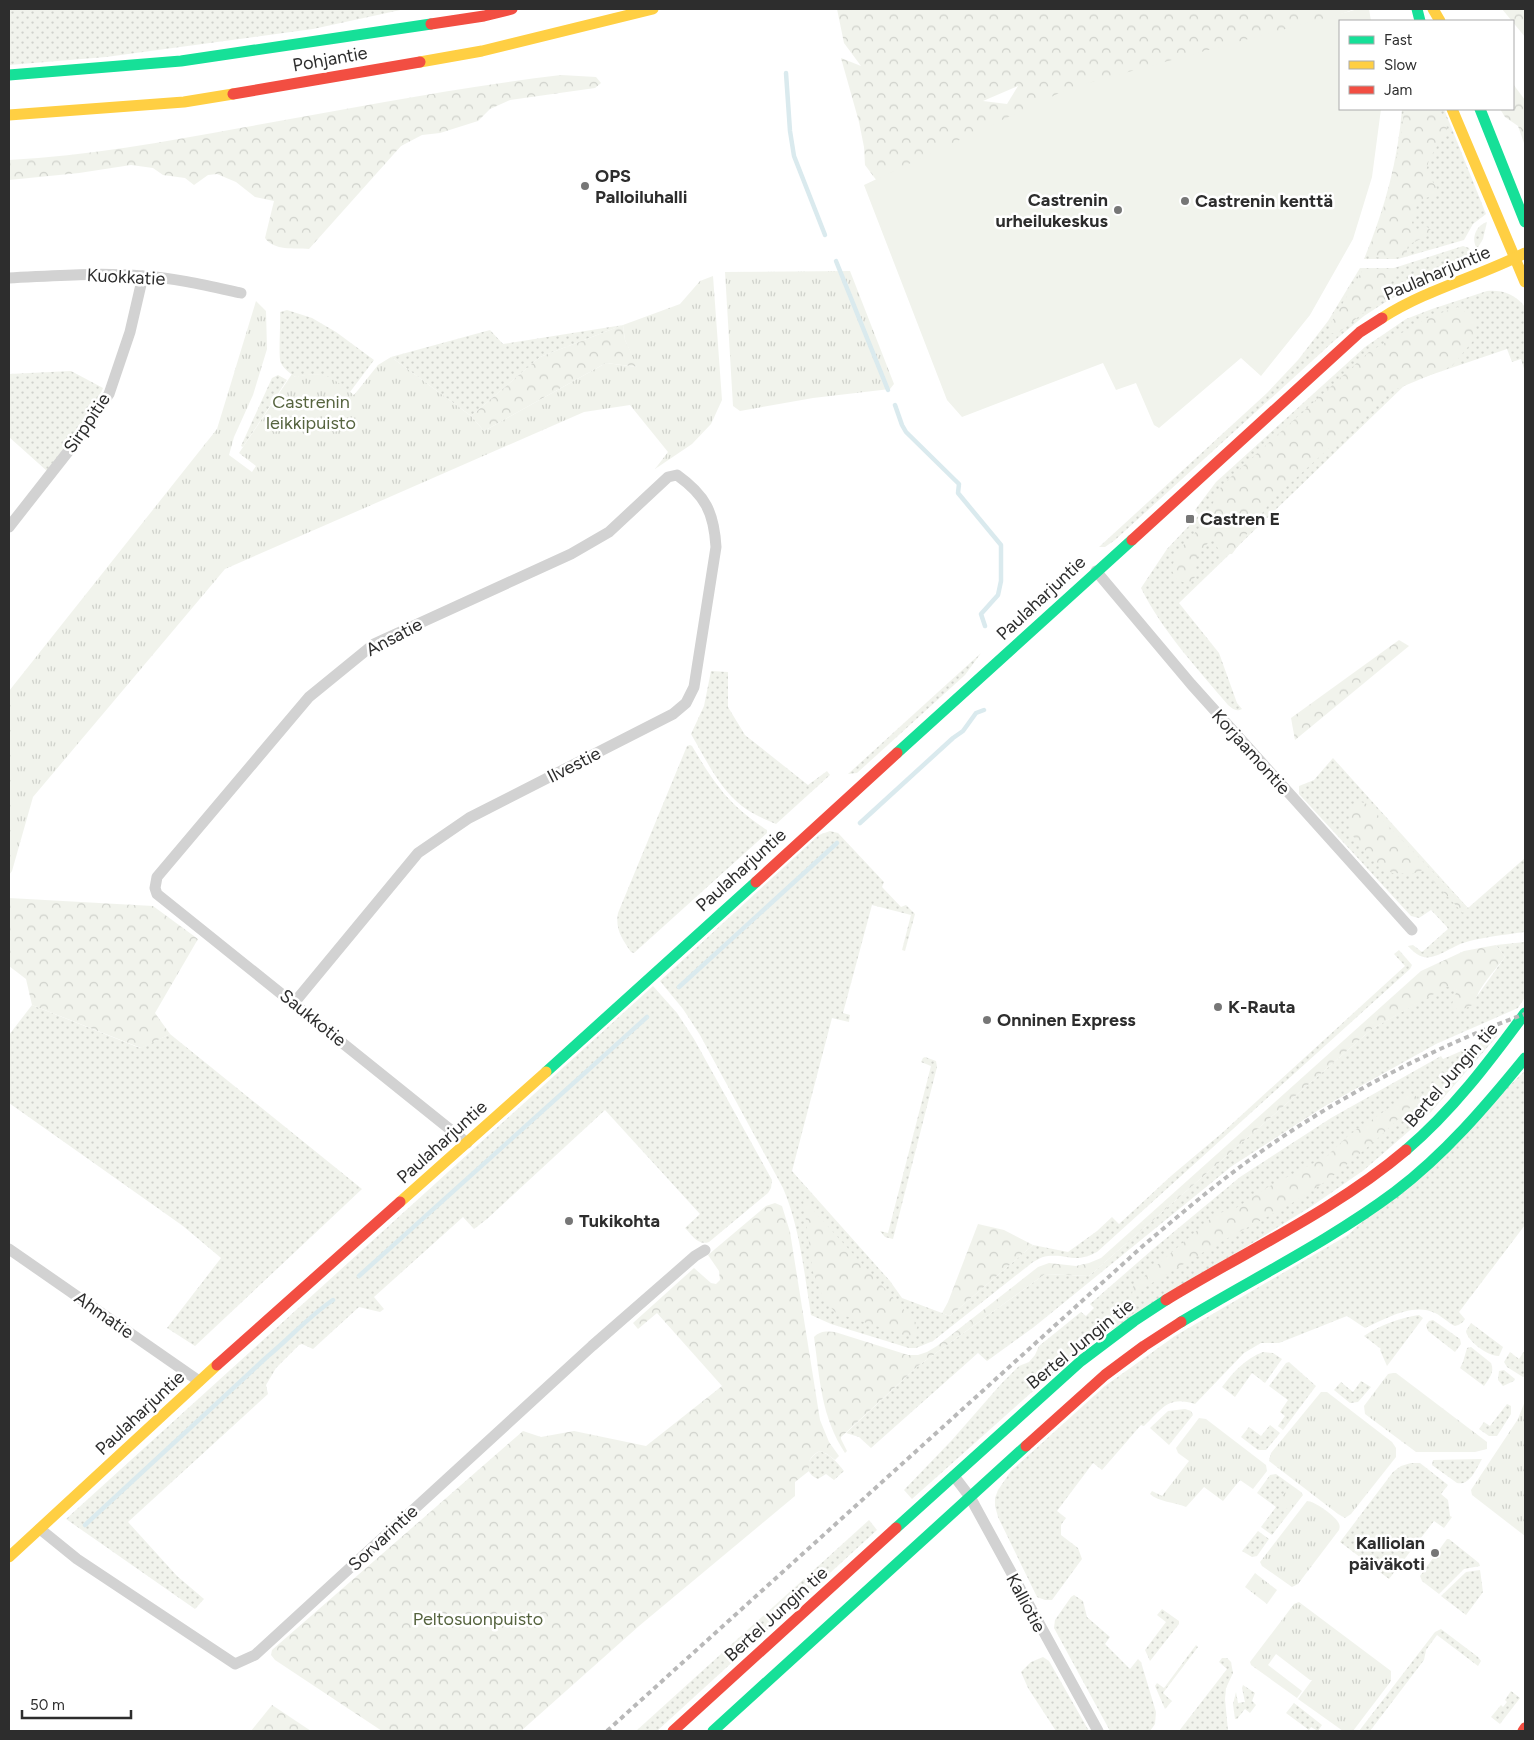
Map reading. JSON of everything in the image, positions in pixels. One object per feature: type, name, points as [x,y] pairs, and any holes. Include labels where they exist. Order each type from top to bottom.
[{"type":"main road","name":"Pohjantie","points":[[9,75],[181,61],[484,16],[512,9]]},
{"type":"main road","name":"Pohjantie","points":[[9,116],[184,102],[482,51],[653,9]]},
{"type":"main road","points":[[1433,9],[1439,20]]},
{"type":"main road","points":[[1452,110],[1520,256],[1525,282]]},
{"type":"main road","points":[[1480,110],[1525,222]]},
{"type":"main road","name":"Paulaharjuntie","points":[[9,1557],[199,1381],[580,1042],[1360,332],[1394,308],[1436,289],[1520,256]]},
{"type":"main road","name":"Bertel Jungin tie","points":[[673,1731],[1081,1361],[1120,1330],[1167,1299],[1315,1215],[1371,1177],[1418,1140],[1464,1092],[1505,1042],[1525,1013]]},
{"type":"main road","points":[[713,1731],[1095,1382],[1136,1351],[1340,1230],[1396,1191],[1446,1148],[1485,1107],[1525,1058]]},
{"type":"street","name":"Kuokkatie","points":[[9,278],[93,274],[143,276],[186,281],[241,292]]},
{"type":"street","name":"Sirppitie","points":[[9,527],[78,439],[109,394],[130,332],[143,276]]},
{"type":"street","name":"Ansatie","points":[[157,894],[155,888],[157,877],[309,696],[374,644],[571,554],[609,532],[668,477],[677,475]]},
{"type":"street","name":"Ilvestie","points":[[294,1003],[418,852],[469,818],[673,714],[686,703],[694,687],[716,547],[715,527],[708,510],[695,490],[677,475]]},
{"type":"street","name":"Korjaamontie","points":[[1096,571],[1191,684],[1412,930]]},
{"type":"street","name":"Saukkotie","points":[[157,894],[467,1143]]},
{"type":"street","name":"Ahmatie","points":[[9,1249],[199,1381]]},
{"type":"street","name":"Sorvarintie","points":[[40,1529],[77,1559],[235,1664],[255,1655],[592,1346],[695,1256],[705,1250]]},
{"type":"street","name":"Kalliotie","points":[[954,1476],[970,1497],[1043,1634],[1098,1731]]},
{"type":"green space","points":[[9,9],[405,9],[313,29],[106,57],[9,65]]},
{"type":"green space","points":[[837,9],[1352,10],[1193,69],[877,181],[865,165],[859,122],[841,58],[861,66],[844,43]],"holes":[[[1018,86],[1007,104],[983,101]]]},
{"type":"green space","name":"Castrenin urheilukeskus","points":[[1358,9],[1369,9],[1371,20],[1339,20],[1339,110],[1381,110],[1372,177],[1353,239],[1310,315],[1261,376],[1241,358],[1159,428],[1154,425],[1136,383],[1116,390],[1103,363],[962,417],[947,400],[864,185],[1070,88]]},
{"type":"green space","points":[[1502,9],[1525,9],[1525,37],[1514,24],[1514,20],[1511,20]]},
{"type":"green space","points":[[561,75],[596,77],[601,83],[595,88],[510,100],[490,109],[478,121],[440,133],[422,135],[401,146],[309,249],[279,247],[269,242],[265,238],[274,201],[255,197],[236,182],[217,174],[208,175],[194,185],[185,178],[163,175],[153,168],[131,165],[79,173],[9,180],[9,160],[125,148],[440,92]]},
{"type":"green space","points":[[1514,85],[1525,100],[1525,146],[1518,126],[1505,117],[1501,110],[1514,110]]},
{"type":"green space","points":[[1402,110],[1444,110],[1486,214],[1473,224],[1464,240],[1398,259],[1364,259],[1378,223],[1389,186]]},
{"type":"green space","points":[[1404,110],[1440,110],[1447,129],[1429,160],[1426,171],[1438,190],[1434,195],[1418,201],[1412,223],[1417,229],[1427,227],[1431,230],[1427,236],[1408,245],[1406,256],[1386,258],[1367,255],[1391,183]]},
{"type":"green space","points":[[1487,222],[1483,239],[1477,249],[1474,241],[1475,233],[1480,226]]},
{"type":"green space","points":[[1463,246],[1469,248],[1471,254],[1364,316],[1115,540],[1105,547],[1099,547],[1267,393],[1298,360],[1328,321],[1360,268],[1394,268]]},
{"type":"green space","points":[[1396,270],[1385,299],[1337,334],[1331,333],[1329,326],[1362,271]]},
{"type":"green space","points":[[850,271],[894,384],[890,389],[813,398],[740,411],[733,406],[725,272]]},
{"type":"green space","name":"Castrenin leikkipuisto","points":[[713,276],[722,400],[711,424],[692,444],[655,469],[668,452],[630,405],[584,412],[225,569],[33,797],[12,871],[9,875],[9,691],[217,429],[256,301],[266,311],[267,349],[253,395],[234,437],[229,455],[252,472],[256,466],[239,453],[292,374],[295,377],[314,374],[328,377],[354,395],[378,365],[391,357],[471,416],[484,431],[606,363],[637,367],[625,340],[623,325],[680,304],[700,281]]},
{"type":"green space","points":[[1487,291],[1498,291],[1508,294],[1525,307],[1525,372],[1521,359],[1512,362],[1507,349],[1407,383],[1179,603],[1219,653],[1237,703],[1242,709],[1233,709],[1170,635],[1141,588],[1167,549],[1199,515],[1195,510],[1216,482],[1365,347],[1406,319]]},
{"type":"green space","points":[[1458,307],[1474,318],[1478,335],[1452,366],[1392,391],[1272,500],[1232,554],[1221,554],[1212,538],[1194,560],[1195,577],[1189,584],[1177,580],[1171,569],[1178,551],[1202,525],[1222,485],[1369,352],[1429,317]]},
{"type":"green space","points":[[287,310],[312,318],[336,332],[374,360],[350,392],[325,376],[312,374],[295,377],[287,371],[280,360],[280,312]]},
{"type":"green space","points":[[623,325],[540,357],[471,416],[391,357],[490,330],[503,344]]},
{"type":"green space","points":[[623,325],[625,340],[638,367],[606,363],[484,431],[471,416],[540,357]]},
{"type":"green space","points":[[71,371],[103,388],[85,419],[47,471],[9,437],[9,374]]},
{"type":"green space","points":[[278,375],[287,380],[243,447],[241,446],[272,378]]},
{"type":"green space","points":[[1399,640],[1409,646],[1295,740],[1291,718]]},
{"type":"green space","points":[[981,653],[965,675],[857,773],[848,774]]},
{"type":"green space","points":[[711,671],[728,672],[728,707],[745,735],[808,785],[827,771],[830,775],[776,824],[742,806],[726,791],[691,734],[704,706]]},
{"type":"green space","points":[[690,745],[724,793],[742,812],[767,830],[767,833],[634,953],[631,952],[620,934],[617,919],[618,913],[687,746]]},
{"type":"green space","points":[[1333,758],[1468,908],[1525,858],[1525,932],[1492,936],[1460,944],[1431,957],[1418,955],[1413,951],[1408,946],[1413,945],[1422,952],[1448,929],[1447,927],[1431,910],[1419,918],[1411,916],[1299,794],[1299,786],[1314,780]]},
{"type":"green space","points":[[1358,801],[1367,804],[1468,908],[1463,913],[1423,870],[1412,874],[1392,873],[1375,861],[1351,834],[1349,811]]},
{"type":"green space","points":[[830,831],[838,833],[884,882],[882,887],[901,907],[906,905],[915,914],[905,951],[902,950],[911,915],[872,905],[843,1013],[850,1015],[849,1022],[832,1018],[792,1171],[890,1281],[902,1298],[950,1316],[1033,1245],[1068,1252],[1097,1231],[1112,1217],[1119,1224],[1405,966],[1394,954],[1399,950],[1412,965],[1410,969],[1097,1252],[1089,1256],[1077,1258],[1048,1256],[1038,1259],[933,1341],[916,1348],[909,1348],[831,1324],[811,1315],[804,1266],[794,1219],[783,1188],[700,1035],[683,1009],[660,981],[819,835]]},
{"type":"green space","points":[[9,898],[153,906],[198,939],[155,1013],[170,1034],[141,1048],[32,1005],[26,979],[9,966]]},
{"type":"green space","points":[[1525,942],[1525,997],[1518,1008],[1436,1044],[1325,1106],[1232,1166],[1034,1327],[987,1361],[978,1353],[871,1448],[859,1437],[846,1433],[918,1366],[1045,1274],[1089,1276],[1372,1029],[1448,985],[1475,999],[1505,957],[1496,945]]},
{"type":"green space","points":[[1496,945],[1505,957],[1482,986],[1475,1004],[1459,1011],[1452,1004],[1457,990],[1448,986],[1372,1029],[1089,1276],[1045,1274],[918,1366],[841,1437],[847,1451],[845,1453],[837,1439],[826,1411],[820,1383],[814,1337],[816,1335],[823,1332],[835,1332],[908,1355],[918,1355],[937,1346],[1038,1267],[1049,1263],[1076,1266],[1101,1258],[1421,971],[1464,951]]},
{"type":"green space","points":[[653,986],[677,1013],[694,1039],[772,1180],[768,1193],[709,1242],[698,1241],[685,1228],[700,1214],[605,1110],[487,1219],[474,1229],[463,1217],[374,1297],[384,1309],[380,1312],[359,1307],[313,1349],[302,1344],[299,1345],[276,1368],[266,1385],[268,1394],[128,1522],[177,1576],[204,1599],[195,1609],[66,1519]]},
{"type":"green space","points":[[32,1005],[140,1048],[170,1034],[362,1189],[195,1346],[167,1328],[221,1258],[183,1226],[9,1103],[9,1035]]},
{"type":"green space","points":[[1498,1035],[1431,1112],[1364,1170],[1312,1206],[1079,1350],[912,1499],[904,1490],[952,1440],[1001,1384],[1019,1366],[1029,1362],[1039,1346],[1081,1312],[1086,1316],[1094,1308],[1090,1304],[1240,1177],[1331,1118],[1441,1056],[1443,1059]]},
{"type":"green space","points":[[925,1057],[936,1061],[937,1067],[893,1239],[885,1237],[880,1231],[888,1233],[931,1066],[921,1062]]},
{"type":"green space","points":[[1525,1071],[1525,1225],[1459,1312],[1465,1319],[1464,1321],[1455,1326],[1435,1313],[1418,1309],[1390,1316],[1365,1328],[1347,1316],[1279,1343],[1261,1343],[1244,1353],[1195,1404],[1178,1401],[1166,1405],[1144,1426],[1141,1425],[1102,1470],[1093,1463],[1057,1511],[1066,1518],[1061,1525],[1061,1535],[1078,1548],[1082,1559],[1052,1600],[1037,1597],[998,1517],[995,1506],[998,1490],[1011,1471],[1105,1386],[1175,1336],[1348,1235]]},
{"type":"green space","points":[[1409,1094],[1416,1096],[1416,1102],[1375,1141],[1328,1180],[1289,1205],[1217,1244],[1132,1295],[1133,1286],[1216,1214],[1236,1208],[1268,1187],[1327,1156],[1352,1132]]},
{"type":"green space","points":[[803,1199],[918,1325],[914,1335],[907,1336],[836,1313],[824,1300],[813,1272]]},
{"type":"green space","name":"Peltosuonpuisto","points":[[775,1203],[782,1206],[790,1232],[820,1420],[829,1442],[839,1456],[835,1460],[820,1451],[814,1455],[809,1462],[809,1471],[795,1482],[795,1496],[639,1626],[521,1731],[382,1731],[275,1660],[271,1655],[272,1650],[523,1431],[541,1437],[574,1431],[646,1446],[722,1386],[657,1313],[638,1329],[633,1323],[694,1268],[711,1283],[716,1284],[720,1280],[719,1271],[708,1255],[766,1206]]},
{"type":"green space","points":[[978,1224],[1004,1230],[1033,1245],[950,1316],[942,1313]]},
{"type":"green space","points":[[1419,1315],[1423,1318],[1387,1366],[1381,1349],[1364,1336],[1390,1322]]},
{"type":"green space","points":[[1433,1320],[1460,1339],[1461,1344],[1455,1352],[1428,1331],[1426,1325],[1429,1321]]},
{"type":"green space","points":[[1471,1323],[1503,1347],[1499,1356],[1490,1354],[1474,1344],[1466,1331]]},
{"type":"green space","points":[[1471,1347],[1491,1363],[1492,1366],[1492,1372],[1484,1386],[1460,1368],[1467,1348]]},
{"type":"green space","points":[[1525,1350],[1525,1376],[1523,1377],[1507,1367],[1504,1362],[1510,1352],[1519,1359]]},
{"type":"green space","points":[[1263,1352],[1273,1353],[1282,1359],[1265,1383],[1252,1373],[1235,1397],[1222,1387],[1240,1366]]},
{"type":"green space","points":[[1289,1362],[1316,1386],[1283,1430],[1278,1426],[1285,1416],[1280,1412],[1288,1400],[1269,1386],[1286,1363]]},
{"type":"green space","points":[[1504,1370],[1515,1379],[1503,1386],[1498,1380],[1499,1371]]},
{"type":"green space","points":[[1396,1373],[1487,1442],[1487,1449],[1475,1452],[1416,1452],[1365,1414],[1364,1406],[1388,1374]]},
{"type":"green space","points":[[1361,1381],[1371,1387],[1358,1402],[1350,1403],[1334,1390],[1341,1382],[1353,1392]]},
{"type":"green space","points":[[1321,1392],[1327,1392],[1392,1442],[1396,1448],[1396,1457],[1351,1514],[1345,1518],[1269,1461],[1271,1453]]},
{"type":"green space","points":[[1525,1401],[1525,1536],[1472,1495],[1471,1490],[1518,1419]]},
{"type":"green space","points":[[1507,1404],[1511,1406],[1511,1414],[1497,1436],[1489,1436],[1479,1429],[1484,1422],[1490,1426]]},
{"type":"green space","points":[[1185,1409],[1191,1411],[1193,1415],[1169,1445],[1150,1428],[1168,1411]]},
{"type":"green space","points":[[1199,1418],[1206,1419],[1266,1465],[1267,1471],[1253,1489],[1240,1480],[1223,1501],[1204,1487],[1186,1507],[1154,1497],[1150,1494],[1152,1491],[1162,1496],[1189,1461],[1178,1453],[1176,1448]]},
{"type":"green space","points":[[1270,1425],[1280,1433],[1266,1450],[1258,1450],[1241,1437],[1249,1427],[1261,1436]]},
{"type":"green space","points":[[820,1451],[834,1459],[844,1471],[834,1480],[826,1474],[818,1479],[808,1469],[809,1461]]},
{"type":"green space","points":[[1482,1459],[1472,1476],[1462,1483],[1457,1483],[1432,1465],[1433,1460]]},
{"type":"green space","points":[[1420,1463],[1448,1485],[1441,1494],[1448,1500],[1450,1516],[1452,1517],[1444,1528],[1434,1521],[1389,1579],[1340,1542],[1393,1472],[1401,1466]]},
{"type":"green space","points":[[1276,1474],[1303,1495],[1272,1535],[1261,1527],[1276,1507],[1257,1493],[1270,1475]]},
{"type":"green space","points":[[1290,1486],[1302,1495],[1290,1511],[1278,1502]]},
{"type":"green space","points":[[1307,1501],[1328,1512],[1336,1519],[1340,1528],[1298,1584],[1292,1587],[1262,1566],[1260,1562]]},
{"type":"green space","points":[[869,1520],[877,1530],[657,1731],[636,1731]]},
{"type":"green space","points":[[1258,1531],[1269,1539],[1257,1556],[1252,1557],[1242,1551]]},
{"type":"green space","points":[[1447,1539],[1479,1563],[1480,1566],[1464,1569],[1439,1594],[1422,1581],[1420,1576]]},
{"type":"green space","points":[[1480,1570],[1483,1592],[1466,1615],[1441,1596],[1466,1572]]},
{"type":"green space","points":[[1255,1573],[1277,1590],[1267,1604],[1245,1587]]},
{"type":"green space","points":[[1074,1595],[1083,1601],[1087,1617],[1110,1637],[1105,1644],[1130,1669],[1138,1659],[1141,1662],[1156,1712],[1155,1724],[1150,1731],[1110,1731],[1054,1628],[1055,1620]]},
{"type":"green space","points":[[1299,1602],[1391,1671],[1391,1681],[1353,1731],[1343,1731],[1298,1699],[1312,1680],[1276,1654],[1268,1665],[1302,1691],[1297,1698],[1251,1665],[1250,1662],[1294,1604]]},
{"type":"green space","points":[[1162,1609],[1179,1621],[1179,1624],[1150,1661],[1145,1650],[1166,1622],[1157,1615]]},
{"type":"green space","points":[[1441,1629],[1478,1657],[1481,1661],[1478,1666],[1437,1635],[1426,1650],[1424,1660],[1370,1731],[1359,1731],[1435,1632]]},
{"type":"green space","points":[[1196,1645],[1198,1647],[1163,1693],[1172,1701],[1165,1709],[1155,1686],[1157,1683],[1164,1688]]},
{"type":"green space","points":[[1043,1657],[1049,1661],[1089,1731],[1056,1731],[1028,1688],[1021,1672],[1031,1662]]},
{"type":"green space","points":[[1222,1658],[1227,1658],[1231,1662],[1233,1673],[1226,1688],[1225,1699],[1228,1731],[1179,1731],[1227,1669],[1219,1662]]},
{"type":"green space","points":[[1243,1685],[1255,1693],[1252,1701],[1256,1705],[1250,1713],[1245,1709],[1235,1719],[1233,1704],[1236,1692],[1238,1703],[1245,1702]]},
{"type":"green space","points":[[1511,1691],[1520,1698],[1500,1724],[1491,1717],[1501,1705],[1503,1707],[1507,1702],[1505,1700]]},
{"type":"green space","points":[[1294,1703],[1322,1725],[1318,1731],[1311,1727],[1309,1730],[1286,1713]]},
{"type":"green space","points":[[272,1705],[311,1731],[251,1731]]},
{"type":"waterway","points":[[786,73],[790,131],[794,156],[825,235]]},
{"type":"waterway","points":[[836,261],[888,390]]},
{"type":"waterway","points":[[895,405],[906,432],[959,484],[958,493],[1001,545],[1001,581],[998,595],[981,614],[985,626]]},
{"type":"waterway","points":[[860,823],[963,731],[976,713],[984,710]]},
{"type":"waterway","points":[[679,987],[837,843]]},
{"type":"waterway","points":[[359,1276],[647,1017]]},
{"type":"waterway","points":[[85,1525],[268,1356],[333,1300]]},
{"type":"railway","points":[[607,1731],[1145,1244],[1224,1179],[1268,1146],[1338,1102],[1412,1062],[1488,1028],[1525,1014]]},
{"type":"traffic: fast","points":[[1417,9],[1420,20]]},
{"type":"traffic: fast","points":[[9,75],[181,61],[431,24]]},
{"type":"traffic: fast","points":[[1480,110],[1525,222]]},
{"type":"traffic: fast","points":[[897,753],[1132,540]]},
{"type":"traffic: fast","points":[[546,1072],[756,882]]},
{"type":"traffic: fast","points":[[1406,1150],[1439,1119],[1484,1068],[1525,1013]]},
{"type":"traffic: fast","points":[[1181,1322],[1317,1244],[1395,1192],[1448,1146],[1525,1058]]},
{"type":"traffic: fast","points":[[896,1528],[1081,1361],[1134,1321],[1166,1300]]},
{"type":"traffic: fast","points":[[713,1731],[1026,1446]]},
{"type":"traffic: slow","points":[[420,62],[482,51],[653,9]]},
{"type":"traffic: slow","points":[[1433,9],[1439,20]]},
{"type":"traffic: slow","points":[[9,115],[184,102],[233,94]]},
{"type":"traffic: slow","points":[[1452,110],[1525,282]]},
{"type":"traffic: slow","points":[[1382,318],[1417,299],[1525,253]]},
{"type":"traffic: slow","points":[[400,1202],[546,1072]]},
{"type":"traffic: slow","points":[[9,1557],[217,1365]]},
{"type":"traffic: jam","points":[[431,24],[484,16],[512,9]]},
{"type":"traffic: jam","points":[[233,94],[420,62]]},
{"type":"traffic: jam","points":[[1132,540],[1360,332],[1382,318]]},
{"type":"traffic: jam","points":[[756,882],[897,753]]},
{"type":"traffic: jam","points":[[1166,1300],[1320,1211],[1378,1172],[1406,1150]]},
{"type":"traffic: jam","points":[[217,1365],[400,1202]]},
{"type":"traffic: jam","points":[[1026,1446],[1105,1375],[1181,1322]]},
{"type":"traffic: jam","points":[[673,1731],[896,1528]]},
{"type":"place","name":"OPS Palloiluhalli","points":[[585,186]]},
{"type":"place","name":"Castrenin kenttä","points":[[1185,201]]},
{"type":"place","name":"Castrenin urheilukeskus","points":[[1118,210]]},
{"type":"place","name":"Castren E","points":[[1190,519]]},
{"type":"place","name":"K-Rauta","points":[[1218,1007]]},
{"type":"place","name":"Onninen Express","points":[[987,1020]]},
{"type":"place","name":"Tukikohta","points":[[569,1221]]},
{"type":"place","name":"Kalliolan päiväkoti","points":[[1435,1553]]}]
